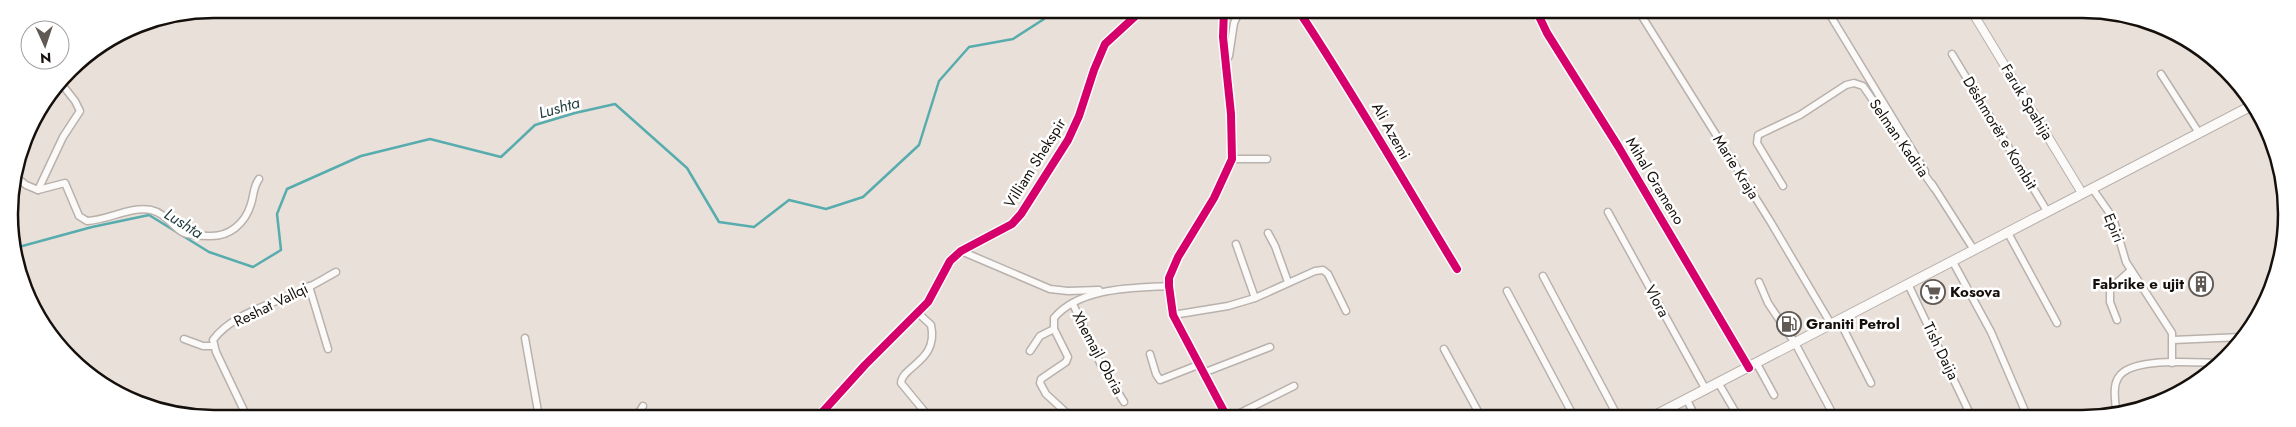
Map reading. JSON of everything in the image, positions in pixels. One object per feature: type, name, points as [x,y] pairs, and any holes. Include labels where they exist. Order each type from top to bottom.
[{"type":"main road","points":[[1673,410],[1687,400],[1795,343],[2247,108]]},
{"type":"street","name":"Villiam Shekspir","points":[[824,410],[865,365],[918,313],[931,296],[950,261],[961,251],[1012,224],[1021,214],[1068,140],[1079,116],[1094,70],[1105,44],[1133,18]]},
{"type":"street","points":[[1223,410],[1173,315],[1169,278],[1178,257],[1214,198],[1232,159],[1231,114],[1223,37],[1224,18]]},
{"type":"street","points":[[1226,60],[1229,56],[1236,18]]},
{"type":"street","name":"Ali Azemi","points":[[1303,18],[1363,109],[1400,176],[1457,269]]},
{"type":"street","name":"Mihal Grameno","points":[[1540,18],[1547,33],[1753,366]]},
{"type":"street","name":"Marie Kraja","points":[[1643,18],[1835,322],[1871,383]]},
{"type":"street","name":"Selman Kadria","points":[[1832,18],[1915,151],[1934,188]]},
{"type":"street","name":"Faruk Spahija","points":[[1976,18],[2082,193]]},
{"type":"street","name":"Dëshmorët e Kombit","points":[[1952,54],[2047,212]]},
{"type":"street","points":[[2161,74],[2199,133]]},
{"type":"street","name":"Selman Kadria","points":[[1783,186],[1757,143],[1758,135],[1800,115],[1846,85],[1854,83],[1862,86],[1871,97],[1974,250]]},
{"type":"street","points":[[38,190],[63,137],[80,112],[75,101],[64,87]]},
{"type":"street","points":[[1232,159],[1267,159]]},
{"type":"street","points":[[20,180],[38,190],[65,183],[79,216],[87,221],[112,218],[137,210],[150,210],[162,214],[184,232],[215,236],[227,234],[246,215],[259,179]]},
{"type":"street","name":"Epiri","points":[[2092,188],[2113,218],[2126,262],[2167,324],[2174,340]]},
{"type":"street","name":"Vlora","points":[[1608,212],[1706,390]]},
{"type":"street","points":[[1268,233],[1275,246],[1288,282]]},
{"type":"street","points":[[2008,233],[2057,323]]},
{"type":"street","points":[[1236,244],[1254,298]]},
{"type":"street","points":[[961,251],[1050,289],[1068,292],[1096,290],[1101,292]]},
{"type":"street","points":[[1953,262],[1991,332],[2025,410]]},
{"type":"street","points":[[1173,315],[1213,310],[1254,298],[1288,282],[1323,270],[1328,274],[1346,311]]},
{"type":"street","points":[[2117,320],[2110,302],[2110,289],[2132,270]]},
{"type":"street","name":"Reshat Vallqi","points":[[214,346],[213,340],[218,334],[250,312],[336,272]]},
{"type":"street","points":[[1543,276],[1614,410]]},
{"type":"street","points":[[1759,282],[1768,303],[1795,343],[1832,410]]},
{"type":"street","name":"Tish Daija","points":[[1908,284],[1968,410]]},
{"type":"street","points":[[309,286],[328,349]]},
{"type":"street","points":[[1063,410],[1046,394],[1040,383],[1041,379],[1066,362],[1068,357],[1054,329],[1054,318],[1073,304],[1101,292],[1113,289],[1169,286]]},
{"type":"street","points":[[1507,291],[1570,410]]},
{"type":"street","name":"Xhemajl Obria","points":[[1073,304],[1101,365],[1124,402]]},
{"type":"street","points":[[918,313],[930,324],[931,344],[920,361],[903,378],[901,383],[922,410]]},
{"type":"street","points":[[1030,351],[1040,336],[1054,329]]},
{"type":"street","points":[[2172,363],[2174,340],[2235,337]]},
{"type":"street","points":[[525,338],[538,410]]},
{"type":"street","points":[[184,339],[202,346],[214,346],[243,410]]},
{"type":"street","points":[[1203,373],[1270,347]]},
{"type":"street","points":[[1444,350],[1477,410]]},
{"type":"street","points":[[1150,354],[1156,374],[1160,380],[1198,365]]},
{"type":"street","points":[[2116,407],[2116,382],[2123,372],[2139,365],[2210,363]]},
{"type":"street","points":[[1753,366],[1774,395]]},
{"type":"street","points":[[1719,384],[1734,410]]},
{"type":"street","points":[[1246,410],[1294,386]]},
{"type":"street","points":[[1687,400],[1692,410]]},
{"type":"street","points":[[640,410],[643,406]]},
{"type":"waterway","name":"Lushta","points":[[20,247],[92,227],[149,215],[209,252],[253,267],[281,250],[277,214],[287,189],[361,156],[430,139],[501,157],[535,125],[615,104],[687,168],[719,222],[754,227],[789,200],[826,209],[863,197],[919,145],[939,81],[969,47],[1013,39],[1044,18]]},
{"type":"cycle path","points":[[824,410],[865,365],[928,302],[950,261],[961,251],[1012,224],[1021,214],[1068,140],[1079,116],[1094,70],[1105,44],[1133,18]]},
{"type":"cycle path","points":[[1223,410],[1173,315],[1169,278],[1178,257],[1214,198],[1232,159],[1231,114],[1223,37],[1224,18]]},
{"type":"cycle path","points":[[1303,18],[1359,106],[1457,269]]},
{"type":"cycle path","points":[[1540,18],[1547,33],[1618,146],[1749,368]]},
{"type":"place","name":"Fabrike e ujit","points":[[2201,284]]},
{"type":"place","name":"Kosova","points":[[1933,292]]},
{"type":"place","name":"Graniti Petrol","points":[[1789,324]]}]
